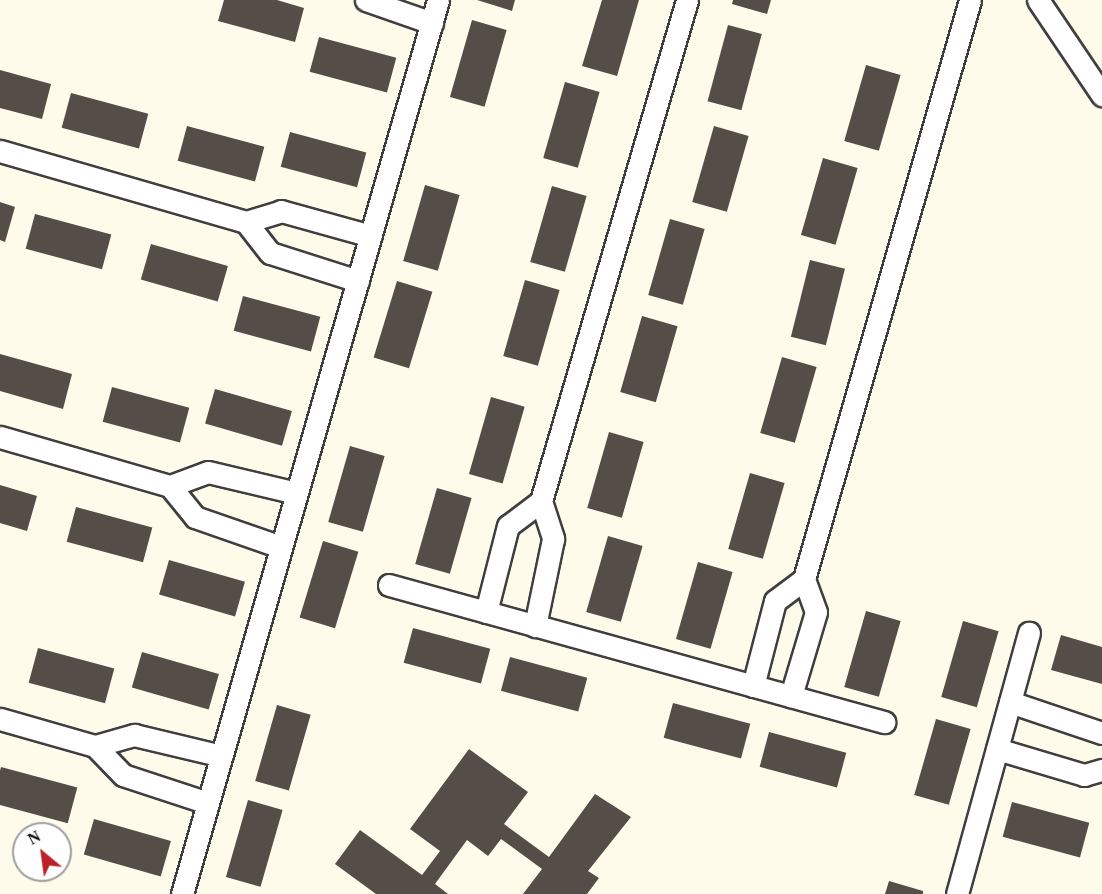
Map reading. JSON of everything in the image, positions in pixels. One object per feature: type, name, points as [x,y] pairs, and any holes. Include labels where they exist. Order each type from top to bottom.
[{"type":"street","points":[[366,0],[432,23]]},
{"type":"street","points":[[182,894],[438,0]]},
{"type":"street","points":[[535,626],[553,539],[541,501],[687,0]]},
{"type":"street","points":[[792,696],[816,612],[804,579],[970,0]]},
{"type":"street","points":[[1038,0],[1102,95]]},
{"type":"street","points":[[0,151],[246,222],[281,211],[371,236]]},
{"type":"street","points":[[246,222],[270,253],[358,281]]},
{"type":"street","points":[[0,437],[170,486],[195,517],[282,547]]},
{"type":"street","points":[[170,486],[208,472],[297,494]]},
{"type":"street","points":[[486,612],[508,526],[541,501]]},
{"type":"street","points":[[753,686],[775,601],[804,579]]},
{"type":"street","points":[[389,585],[884,722]]},
{"type":"street","points":[[957,894],[1029,633]]},
{"type":"street","points":[[1010,702],[1102,733]]},
{"type":"street","points":[[0,719],[95,746],[123,775],[208,803]]},
{"type":"street","points":[[95,746],[134,735],[222,756]]},
{"type":"street","points":[[997,749],[1084,775],[1102,770]]},
{"type":"building","points":[[224,0],[277,0],[304,8],[295,42],[218,21]]},
{"type":"building","points":[[477,0],[515,0],[512,11]]},
{"type":"building","points":[[602,0],[639,0],[617,76],[582,66]]},
{"type":"building","points":[[733,0],[771,0],[767,14],[732,4]]},
{"type":"building","points":[[472,20],[507,30],[485,107],[450,97]]},
{"type":"building","points":[[728,25],[762,34],[741,110],[708,101]]},
{"type":"building","points":[[319,37],[396,58],[387,92],[310,72]]},
{"type":"building","points":[[866,65],[901,75],[879,151],[844,141]]},
{"type":"building","points":[[0,70],[51,84],[42,119],[0,108]]},
{"type":"building","points":[[565,82],[600,92],[578,168],[543,158]]},
{"type":"building","points":[[71,93],[148,114],[139,148],[62,128]]},
{"type":"building","points":[[187,126],[264,147],[255,181],[178,161]]},
{"type":"building","points":[[714,126],[749,136],[727,212],[692,202]]},
{"type":"building","points":[[290,132],[366,152],[357,187],[281,167]]},
{"type":"building","points":[[823,158],[858,168],[836,245],[801,235]]},
{"type":"building","points":[[425,185],[460,195],[438,271],[403,261]]},
{"type":"building","points":[[552,186],[587,196],[565,272],[530,262]]},
{"type":"building","points":[[0,202],[15,207],[5,242],[0,240]]},
{"type":"building","points":[[35,214],[111,234],[102,269],[26,249]]},
{"type":"building","points":[[670,219],[705,229],[683,305],[648,295]]},
{"type":"building","points":[[151,244],[228,266],[218,302],[141,280]]},
{"type":"building","points":[[810,260],[845,269],[826,345],[791,337]]},
{"type":"building","points":[[525,280],[560,290],[538,366],[503,356]]},
{"type":"building","points":[[397,281],[432,292],[409,368],[374,358]]},
{"type":"building","points":[[243,296],[320,317],[311,351],[234,331]]},
{"type":"building","points":[[642,316],[678,326],[656,402],[620,392]]},
{"type":"building","points":[[0,354],[72,374],[63,409],[0,391]]},
{"type":"building","points":[[782,357],[817,367],[795,443],[760,433]]},
{"type":"building","points":[[112,387],[189,408],[180,442],[103,422]]},
{"type":"building","points":[[215,389],[292,411],[282,446],[205,424]]},
{"type":"building","points":[[491,397],[525,407],[503,484],[469,474]]},
{"type":"building","points":[[609,432],[644,442],[622,518],[587,508]]},
{"type":"building","points":[[350,446],[385,456],[363,532],[328,522]]},
{"type":"building","points":[[750,473],[785,483],[763,559],[728,549]]},
{"type":"building","points":[[0,485],[37,496],[27,531],[0,523]]},
{"type":"building","points":[[437,488],[472,498],[450,574],[415,564]]},
{"type":"building","points":[[76,507],[152,527],[143,562],[67,542]]},
{"type":"building","points":[[608,536],[643,546],[621,622],[586,612]]},
{"type":"building","points":[[323,541],[358,552],[335,628],[300,618]]},
{"type":"building","points":[[169,560],[245,582],[235,616],[159,595]]},
{"type":"building","points":[[698,562],[733,572],[711,649],[676,639]]},
{"type":"building","points":[[866,611],[901,621],[879,697],[844,687]]},
{"type":"building","points":[[963,621],[999,631],[977,707],[941,697]]},
{"type":"building","points":[[413,628],[490,649],[481,683],[404,663]]},
{"type":"building","points":[[1061,635],[1102,647],[1102,684],[1051,670]]},
{"type":"building","points":[[38,648],[114,668],[105,703],[29,683]]},
{"type":"building","points":[[142,652],[219,674],[209,710],[132,688]]},
{"type":"building","points":[[510,657],[587,678],[578,712],[501,691]]},
{"type":"building","points":[[673,703],[750,724],[741,758],[664,738]]},
{"type":"building","points":[[277,705],[311,715],[289,791],[255,781]]},
{"type":"building","points":[[936,719],[971,729],[949,805],[914,795]]},
{"type":"building","points":[[769,732],[846,753],[837,787],[760,767]]},
{"type":"building","points":[[469,749],[528,792],[504,824],[549,857],[595,794],[631,817],[588,871],[599,878],[587,894],[523,894],[542,869],[501,839],[488,856],[467,840],[435,884],[448,894],[376,894],[335,864],[360,830],[422,875],[440,851],[410,829]]},
{"type":"building","points":[[1,767],[77,787],[68,822],[0,805]]},
{"type":"building","points":[[248,800],[283,810],[261,887],[226,877]]},
{"type":"building","points":[[1012,802],[1089,823],[1080,857],[1003,837]]},
{"type":"building","points":[[94,819],[171,841],[161,877],[84,855]]},
{"type":"building","points":[[889,881],[923,891],[923,894],[885,894]]}]
